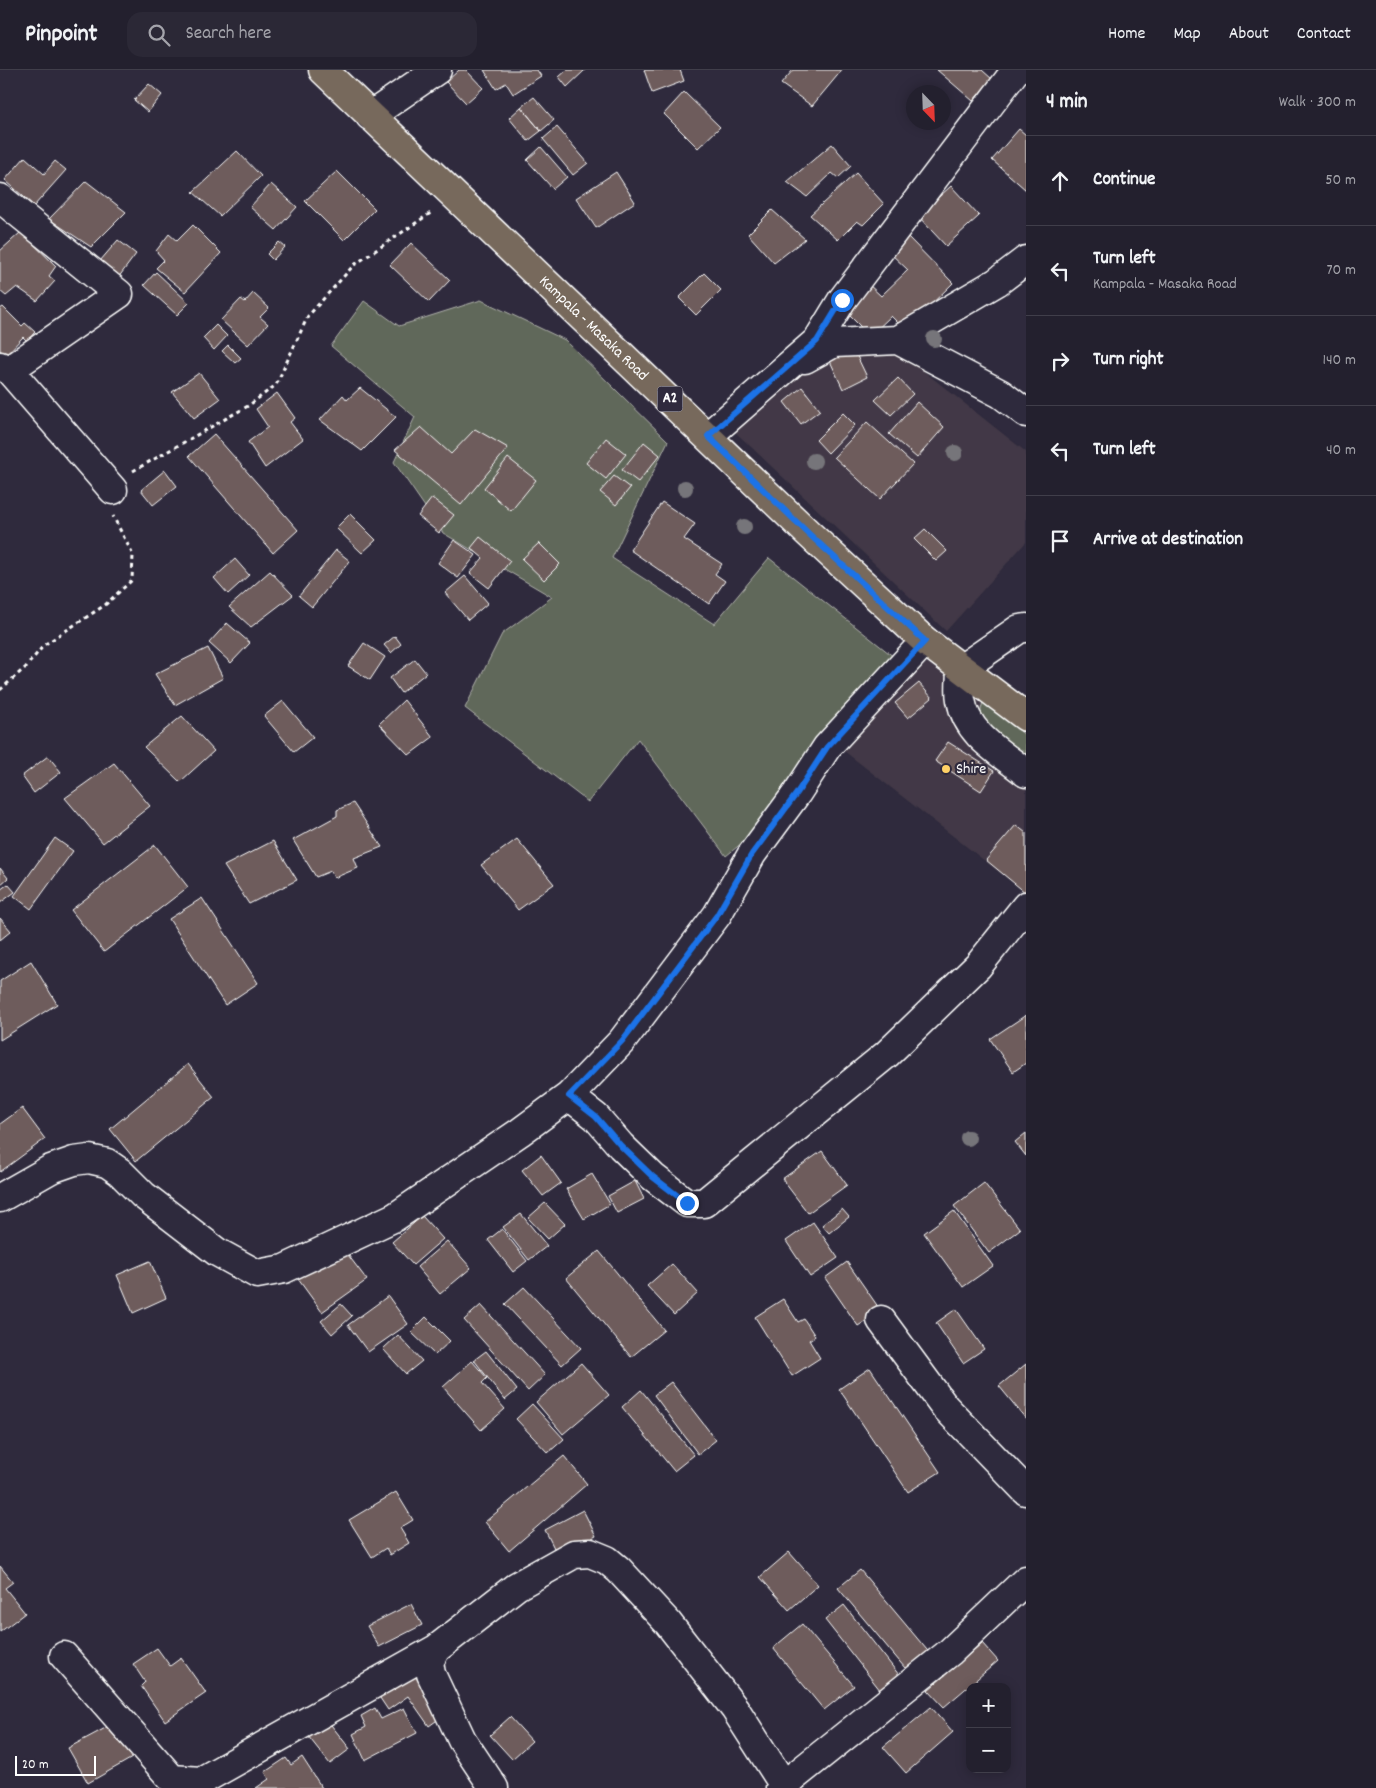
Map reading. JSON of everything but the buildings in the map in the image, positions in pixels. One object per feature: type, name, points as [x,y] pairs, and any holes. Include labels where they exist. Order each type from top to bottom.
[{"type":"main road","name":"Kampala - Masaka Road","points":[[323,70],[809,534],[925,641],[1026,717]]},
{"type":"street","points":[[370,116],[437,70]]},
{"type":"street","points":[[708,436],[817,341],[842,300],[1016,70]]},
{"type":"street","points":[[0,198],[119,294],[4,368],[113,490]]},
{"type":"street","points":[[786,369],[834,344],[898,340],[997,282],[1026,260]]},
{"type":"street","points":[[898,340],[1001,394],[1026,413]]},
{"type":"street","points":[[1026,628],[1019,629],[961,669],[961,699],[967,721],[977,734],[1026,773]]},
{"type":"street","points":[[0,1198],[51,1168],[74,1161],[89,1159],[107,1163],[143,1195],[217,1252],[257,1274],[284,1269],[396,1217],[569,1096],[622,1041],[711,922],[752,854],[797,793],[827,747],[925,641]]},
{"type":"street","points":[[569,1096],[596,1117],[621,1146],[653,1177],[687,1203],[704,1202],[887,1054],[978,966],[1026,906]]},
{"type":"street","points":[[881,1320],[945,1407],[1026,1490]]},
{"type":"street","points":[[64,1656],[175,1784],[201,1781],[436,1649],[517,1586],[574,1554],[590,1553],[606,1560],[619,1570],[668,1623],[735,1709],[781,1786],[950,1652],[1026,1580]]},
{"type":"street","points":[[436,1649],[429,1662],[432,1674],[462,1740],[494,1788]]},
{"type":"path","points":[[0,690],[26,668],[44,645],[106,605],[132,580],[132,555],[108,506],[108,498],[118,480],[248,406],[276,385],[308,316],[354,265],[455,196]]},
{"type":"shaded area","points":[[839,347],[897,350],[1026,452],[1026,542],[946,631],[732,429],[792,377]]},
{"type":"shaded area","points":[[931,660],[1026,736],[1026,893],[839,747],[898,684]]},
{"type":"green space","points":[[481,300],[565,340],[668,441],[612,558],[714,624],[769,558],[899,661],[798,797],[726,856],[638,739],[588,802],[465,708],[502,634],[552,597],[443,533],[394,462],[415,417],[331,346],[364,301],[399,326]]},
{"type":"green space","points":[[983,701],[1026,736],[1026,764],[978,724]]},
{"type":"place","name":"Shire","points":[[946,769]]},
{"type":"route","points":[[687,1203],[653,1177],[621,1146],[596,1117],[569,1096],[622,1041],[717,915],[752,854],[797,793],[827,747],[848,722],[882,689],[925,641],[809,534],[708,436],[817,341],[842,300]]}]
